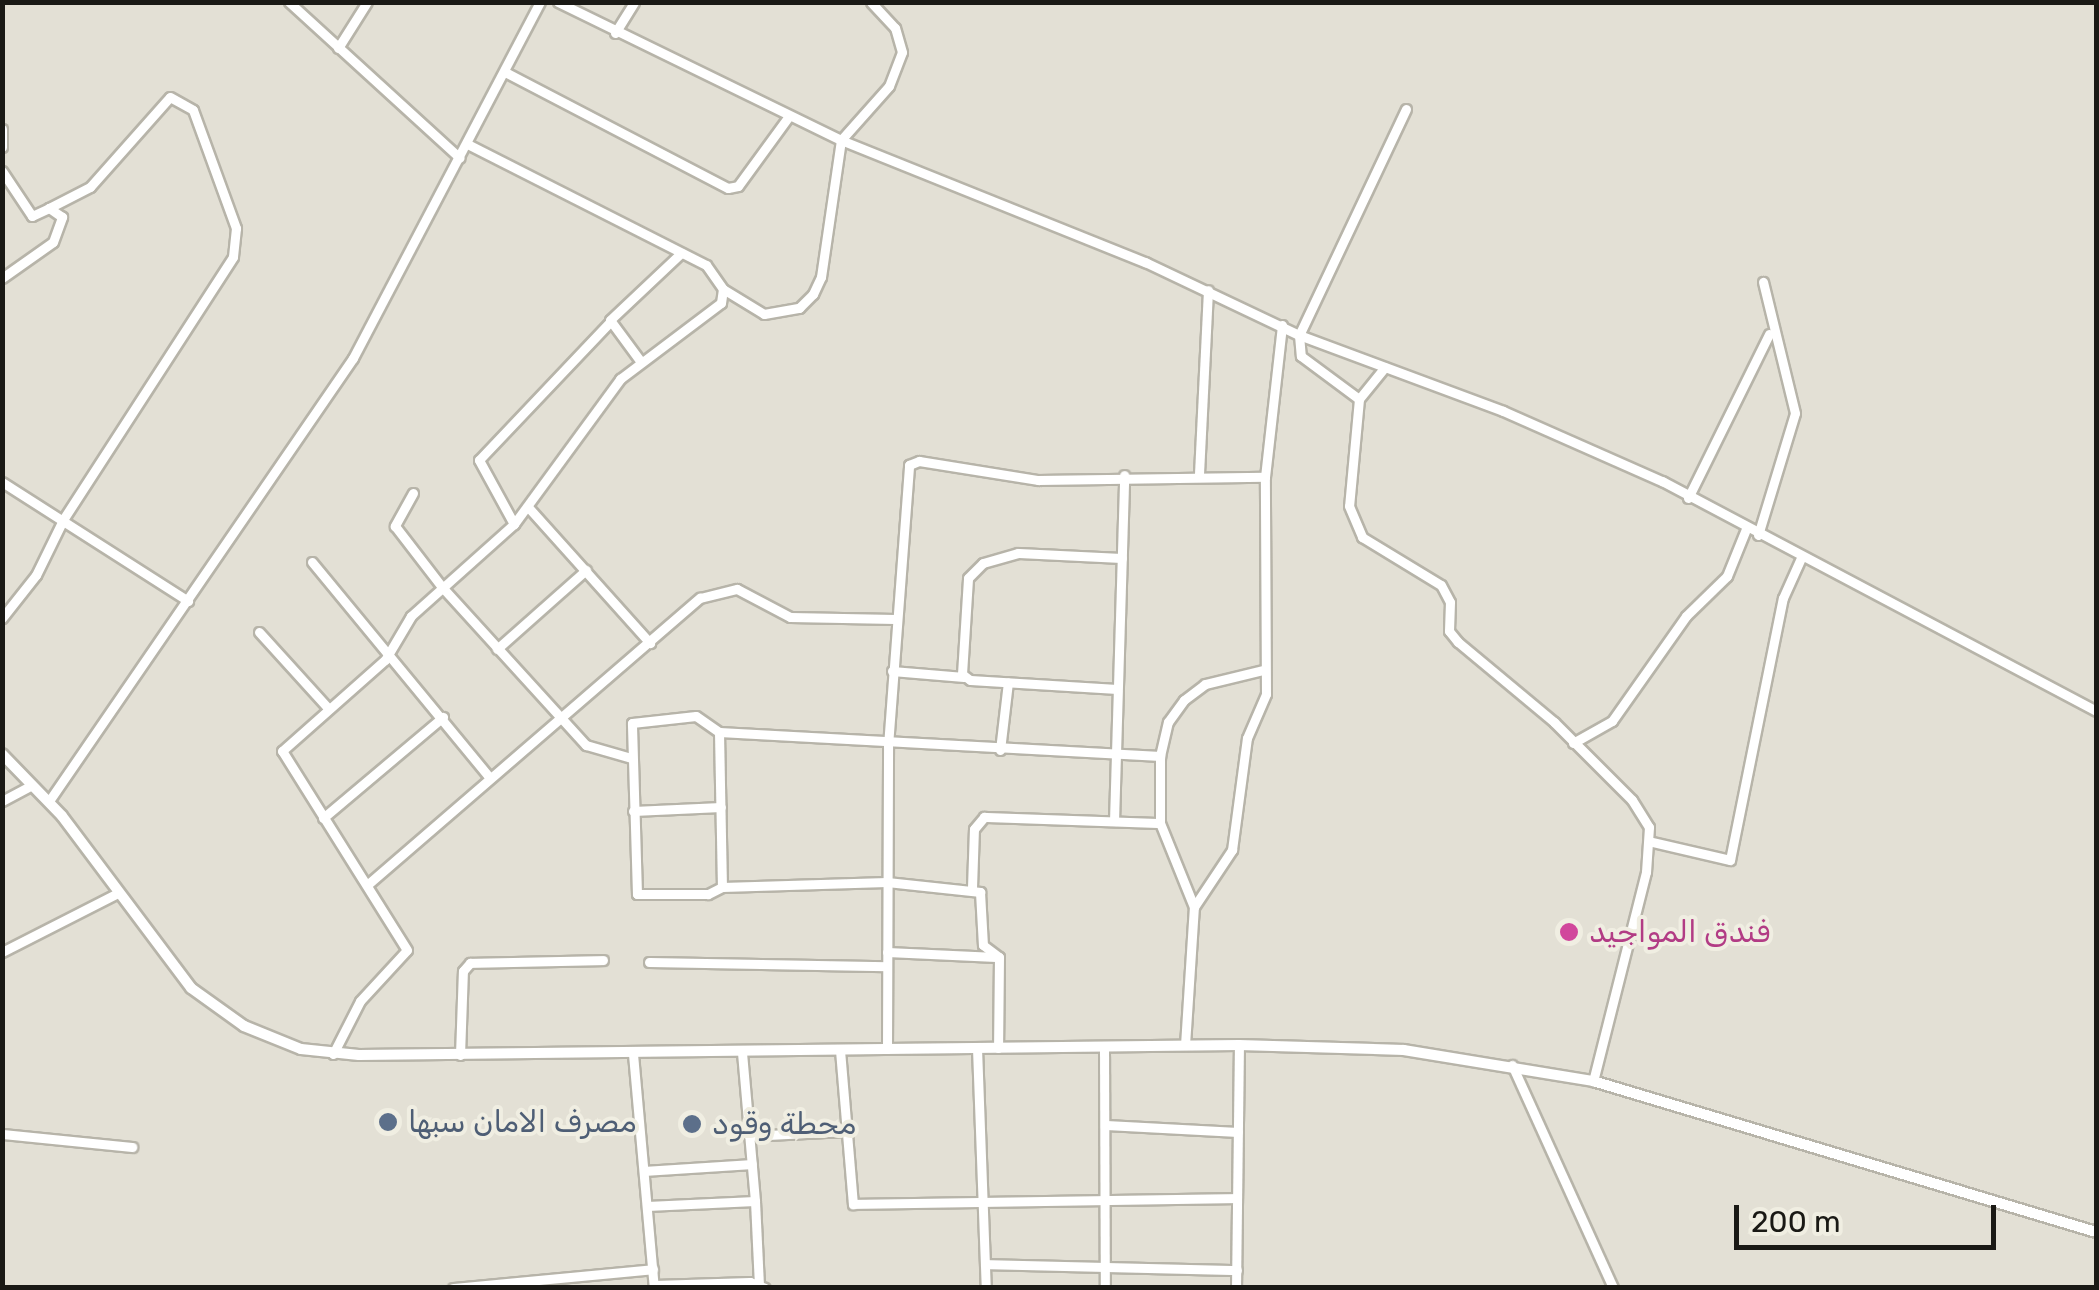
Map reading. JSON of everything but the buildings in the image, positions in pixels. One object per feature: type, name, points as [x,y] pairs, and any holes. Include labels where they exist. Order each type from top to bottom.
[{"type":"street","points":[[289,2],[460,158]]},
{"type":"street","points":[[338,48],[367,2]]},
{"type":"street","points":[[49,801],[354,358],[540,2]]},
{"type":"street","points":[[558,2],[841,140],[1208,290],[1299,335],[1521,419],[1688,498],[2096,711]]},
{"type":"street","points":[[615,32],[634,2]]},
{"type":"street","points":[[467,144],[712,270],[723,289],[764,314],[798,308],[822,277],[841,140],[889,86],[902,52],[895,28],[872,2]]},
{"type":"street","points":[[504,72],[728,188],[738,186],[789,116]]},
{"type":"street","points":[[2,171],[32,216],[90,186],[170,97],[192,110],[205,130],[236,228],[224,276],[63,520],[36,575],[2,618]]},
{"type":"street","points":[[1359,399],[1301,356],[1299,335],[1406,109]]},
{"type":"street","points":[[2,128],[2,147]]},
{"type":"street","points":[[2,278],[54,240],[62,217],[49,208]]},
{"type":"street","points":[[514,524],[479,460],[609,323],[682,253]]},
{"type":"street","points":[[1758,535],[1794,413],[1763,282]]},
{"type":"street","points":[[333,1054],[360,1001],[407,950],[282,751],[392,652],[411,616],[514,524],[551,467],[641,362],[715,313],[723,289]]},
{"type":"street","points":[[1199,474],[1208,290]]},
{"type":"street","points":[[609,323],[641,362]]},
{"type":"street","points":[[1194,907],[1232,850],[1248,738],[1266,694],[1264,477],[1282,326]]},
{"type":"street","points":[[1688,498],[1769,334]]},
{"type":"street","points":[[1385,367],[1359,399],[1349,506],[1359,533],[1441,585],[1450,602],[1449,631],[1458,642],[1632,800],[1652,842],[1594,1081]]},
{"type":"street","points":[[887,1049],[888,746],[906,470],[914,462],[999,478],[1199,474],[1264,477]]},
{"type":"street","points":[[1114,821],[1124,476]]},
{"type":"street","points":[[2,482],[188,601]]},
{"type":"street","points":[[412,493],[395,526],[442,588],[586,745],[631,758]]},
{"type":"street","points":[[528,507],[650,642]]},
{"type":"street","points":[[1573,744],[1612,721],[1686,616],[1727,576],[1746,529]]},
{"type":"street","points":[[964,677],[968,578],[983,563],[1018,553],[1122,558]]},
{"type":"street","points":[[1652,842],[1730,860],[1783,598],[1801,558]]},
{"type":"street","points":[[312,562],[392,652],[490,778]]},
{"type":"street","points":[[497,649],[586,570]]},
{"type":"street","points":[[367,885],[700,598],[724,588],[790,617],[895,619]]},
{"type":"street","points":[[259,632],[328,708]]},
{"type":"street","points":[[1185,1046],[1194,907],[1160,823],[1160,756],[1168,722],[1184,700],[1204,684],[1263,670]]},
{"type":"street","points":[[892,671],[1117,689]]},
{"type":"street","points":[[1000,750],[1008,682]]},
{"type":"street","points":[[999,957],[983,945],[984,901],[972,888],[888,882],[722,887],[708,894],[638,896],[629,731],[641,720],[696,716],[720,732],[888,746],[1160,756]]},
{"type":"street","points":[[323,818],[444,718]]},
{"type":"street","points":[[720,732],[722,887]]},
{"type":"street","points":[[2,754],[49,801],[174,969],[228,1017],[282,1042],[333,1054],[1368,1047],[1510,1063],[1594,1081],[2096,1232]]},
{"type":"street","points":[[2,801],[32,784]]},
{"type":"street","points":[[633,811],[721,807]]},
{"type":"street","points":[[972,888],[974,828],[984,817],[1160,823]]},
{"type":"street","points":[[2,952],[118,893]]},
{"type":"street","points":[[887,952],[999,957]]},
{"type":"street","points":[[998,1048],[999,957]]},
{"type":"street","points":[[460,1054],[462,971],[470,963],[604,960]]},
{"type":"street","points":[[649,962],[888,966]]},
{"type":"street","points":[[1236,1288],[1239,1045]]},
{"type":"street","points":[[1104,1046],[1106,1288]]},
{"type":"street","points":[[976,1048],[986,1288]]},
{"type":"street","points":[[840,1050],[853,1204],[1106,1196],[1237,1198]]},
{"type":"street","points":[[633,1054],[654,1286],[762,1286],[742,1052]]},
{"type":"street","points":[[1510,1063],[1613,1288]]},
{"type":"street","points":[[1106,1125],[1238,1132]]},
{"type":"street","points":[[749,1136],[844,1131]]},
{"type":"street","points":[[2,1134],[132,1147]]},
{"type":"street","points":[[644,1171],[752,1164]]},
{"type":"street","points":[[647,1206],[755,1201]]},
{"type":"street","points":[[985,1264],[1236,1270]]},
{"type":"street","points":[[453,1288],[653,1269]]},
{"type":"place","name":"فندق المواجيد","points":[[1569,932]]},
{"type":"place","name":"مصرف الامان سبها","points":[[388,1122]]},
{"type":"place","name":"محطة وقود","points":[[692,1124]]}]
